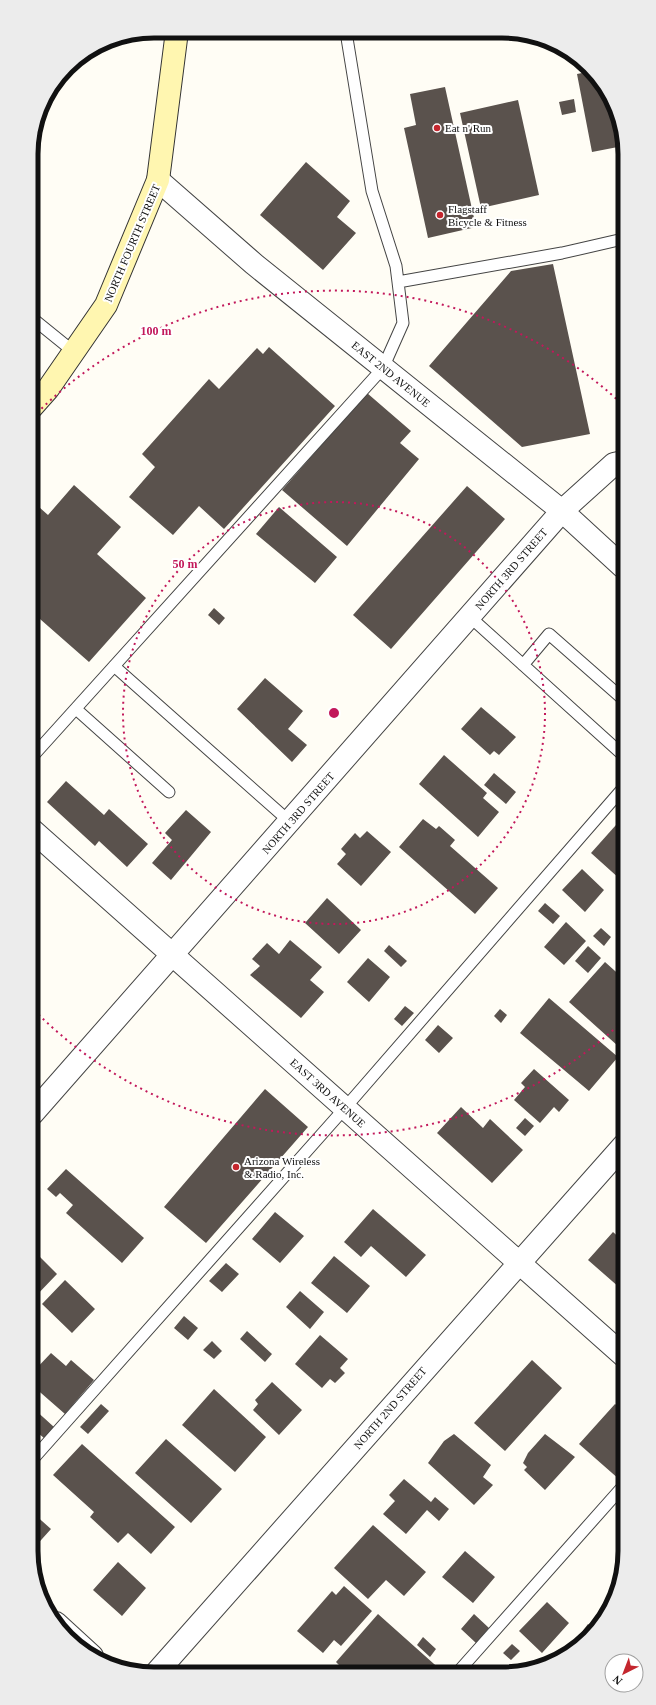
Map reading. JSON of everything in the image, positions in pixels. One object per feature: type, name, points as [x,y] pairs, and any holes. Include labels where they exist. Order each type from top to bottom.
[{"type":"main road","name":"NORTH FOURTH STREET","points":[[38,400],[48,389],[106,305],[158,180],[176,38]]},
{"type":"street","name":"EAST 2ND AVENUE","points":[[158,180],[254,264],[562,511],[618,562]]},
{"type":"street","name":"NORTH 3RD STREET","points":[[38,1107],[562,511],[614,464],[618,463]]},
{"type":"street","name":"EAST 3RD AVENUE","points":[[38,835],[618,1351]]},
{"type":"street","name":"NORTH 2ND STREET","points":[[161,1667],[618,1152]]},
{"type":"lane","points":[[38,750],[383,368],[403,323],[396,266],[372,192],[347,38]]},
{"type":"lane","points":[[398,282],[562,253],[618,239]]},
{"type":"lane","points":[[38,323],[74,352]]},
{"type":"lane","points":[[469,616],[618,751]]},
{"type":"lane","points":[[523,665],[549,634],[618,695]]},
{"type":"lane","points":[[114,666],[290,822]]},
{"type":"lane","points":[[76,709],[169,792]]},
{"type":"lane","points":[[38,1453],[345,1108],[618,795]]},
{"type":"lane","points":[[462,1667],[618,1492]]},
{"type":"building","points":[[584,73],[594,83],[606,103],[616,131],[618,147],[592,152],[577,74]]},
{"type":"building","points":[[445,87],[476,227],[428,238],[404,128],[416,125],[410,94]]},
{"type":"building","points":[[574,99],[576,112],[562,115],[559,102]]},
{"type":"building","points":[[518,100],[539,195],[481,208],[460,113]]},
{"type":"building","points":[[306,162],[350,201],[337,217],[356,233],[323,270],[260,215]]},
{"type":"building","points":[[553,264],[590,434],[522,447],[429,366],[511,271]]},
{"type":"building","points":[[269,347],[335,406],[224,529],[199,506],[173,535],[129,497],[155,467],[142,454],[209,379],[219,389],[257,348],[263,354]]},
{"type":"building","points":[[367,393],[411,431],[400,443],[419,459],[347,546],[282,490]]},
{"type":"building","points":[[74,485],[121,527],[97,554],[146,598],[89,662],[38,617],[38,508],[39,507],[48,515]]},
{"type":"building","points":[[467,486],[505,519],[391,649],[353,615]]},
{"type":"building","points":[[279,507],[337,557],[315,583],[256,534]]},
{"type":"building","points":[[214,608],[225,618],[219,625],[208,615]]},
{"type":"building","points":[[265,678],[303,711],[288,729],[307,745],[292,762],[237,709]]},
{"type":"building","points":[[481,707],[516,737],[499,755],[494,751],[490,755],[461,729]]},
{"type":"building","points":[[444,755],[487,793],[483,798],[499,812],[478,837],[419,784]]},
{"type":"building","points":[[494,773],[516,792],[506,804],[484,785]]},
{"type":"building","points":[[66,781],[104,815],[109,809],[148,844],[127,867],[99,841],[95,846],[47,802]]},
{"type":"building","points":[[186,810],[211,832],[171,880],[152,863],[172,840],[165,833]]},
{"type":"building","points":[[423,819],[436,829],[439,826],[455,840],[450,846],[498,888],[475,914],[399,847]]},
{"type":"building","points":[[618,823],[618,877],[591,853]]},
{"type":"building","points":[[367,831],[391,852],[361,886],[337,864],[346,854],[341,849],[355,833],[360,838]]},
{"type":"building","points":[[582,869],[604,890],[585,912],[562,890]]},
{"type":"building","points":[[327,898],[361,930],[339,954],[305,923]]},
{"type":"building","points":[[545,903],[560,916],[553,924],[538,911]]},
{"type":"building","points":[[566,922],[586,941],[564,965],[544,947]]},
{"type":"building","points":[[601,928],[611,937],[604,946],[593,936]]},
{"type":"building","points":[[290,940],[322,967],[310,980],[324,992],[301,1018],[250,975],[260,966],[252,959],[267,943],[279,954]]},
{"type":"building","points":[[389,945],[407,961],[401,967],[384,951]]},
{"type":"building","points":[[588,946],[601,958],[588,973],[575,961]]},
{"type":"building","points":[[368,958],[390,977],[369,1002],[347,982]]},
{"type":"building","points":[[605,962],[618,974],[618,1046],[569,1002]]},
{"type":"building","points":[[549,998],[618,1057],[589,1091],[520,1033]]},
{"type":"building","points":[[405,1006],[414,1013],[402,1026],[394,1019]]},
{"type":"building","points":[[500,1009],[507,1015],[501,1023],[494,1016]]},
{"type":"building","points":[[438,1025],[453,1038],[439,1053],[425,1040]]},
{"type":"building","points":[[534,1069],[569,1100],[559,1112],[554,1107],[540,1123],[514,1100],[525,1087],[521,1083]]},
{"type":"building","name":"Arizona Wireless & Radio, Inc.","points":[[265,1089],[308,1127],[206,1243],[164,1207]]},
{"type":"building","points":[[461,1107],[483,1128],[490,1119],[523,1150],[492,1183],[437,1133]]},
{"type":"building","points":[[525,1118],[534,1126],[525,1136],[516,1128]]},
{"type":"building","points":[[66,1169],[144,1238],[122,1263],[66,1213],[73,1205],[60,1193],[56,1197],[47,1189]]},
{"type":"building","points":[[373,1209],[426,1255],[406,1277],[371,1246],[361,1257],[344,1242]]},
{"type":"building","points":[[275,1212],[304,1236],[280,1263],[252,1239]]},
{"type":"building","points":[[613,1232],[618,1237],[618,1286],[588,1260]]},
{"type":"building","points":[[38,1255],[57,1274],[38,1294]]},
{"type":"building","points":[[334,1256],[370,1286],[347,1313],[311,1283]]},
{"type":"building","points":[[226,1263],[239,1274],[222,1292],[209,1281]]},
{"type":"building","points":[[65,1280],[95,1309],[72,1333],[42,1304]]},
{"type":"building","points":[[300,1291],[324,1312],[310,1329],[286,1307]]},
{"type":"building","points":[[184,1316],[198,1328],[188,1340],[174,1328]]},
{"type":"building","points":[[247,1331],[272,1354],[265,1362],[240,1339]]},
{"type":"building","points":[[320,1335],[348,1359],[340,1368],[345,1373],[335,1383],[330,1379],[322,1388],[295,1364]]},
{"type":"building","points":[[212,1341],[222,1351],[214,1359],[203,1350]]},
{"type":"building","points":[[51,1353],[66,1366],[71,1360],[94,1380],[65,1414],[38,1390],[38,1367]]},
{"type":"building","points":[[532,1360],[562,1388],[505,1451],[474,1423]]},
{"type":"building","points":[[272,1382],[302,1410],[279,1435],[253,1410],[258,1404],[255,1400]]},
{"type":"building","points":[[214,1389],[266,1437],[235,1472],[182,1425]]},
{"type":"building","points":[[101,1404],[109,1411],[88,1434],[80,1427]]},
{"type":"building","points":[[615,1404],[618,1406],[618,1478],[579,1444]]},
{"type":"building","points":[[38,1413],[54,1427],[44,1438],[38,1433]]},
{"type":"building","points":[[454,1434],[491,1465],[483,1477],[493,1485],[474,1505],[428,1463],[444,1441]]},
{"type":"building","points":[[545,1434],[575,1457],[545,1490],[524,1470],[527,1467],[523,1463],[528,1453]]},
{"type":"building","points":[[166,1439],[222,1489],[191,1523],[135,1473]]},
{"type":"building","points":[[82,1444],[175,1527],[151,1554],[128,1533],[118,1543],[90,1517],[94,1512],[53,1475]]},
{"type":"building","points":[[404,1479],[431,1502],[435,1497],[449,1509],[439,1521],[427,1510],[406,1534],[383,1514],[395,1501],[389,1495]]},
{"type":"building","points":[[38,1517],[51,1529],[38,1543]]},
{"type":"building","points":[[373,1525],[426,1572],[404,1596],[386,1580],[368,1599],[334,1568]]},
{"type":"building","points":[[465,1551],[495,1577],[473,1603],[442,1577]]},
{"type":"building","points":[[118,1562],[146,1588],[122,1616],[93,1590]]},
{"type":"building","points":[[344,1586],[372,1611],[341,1646],[334,1640],[323,1653],[297,1631],[332,1591],[336,1595]]},
{"type":"building","points":[[547,1602],[569,1623],[542,1653],[519,1631]]},
{"type":"building","points":[[378,1614],[437,1667],[341,1667],[336,1662]]},
{"type":"building","points":[[474,1614],[489,1628],[476,1643],[461,1629]]},
{"type":"building","points":[[588,1624],[590,1626],[584,1633],[582,1632]]},
{"type":"building","points":[[423,1637],[436,1649],[430,1657],[417,1645]]},
{"type":"building","points":[[512,1644],[520,1651],[511,1660],[503,1653]]},
{"type":"place","name":"Eat n' Run","points":[[437,128]]},
{"type":"place","name":"Flagstaff Bicycle & Fitness","points":[[440,215]]},
{"type":"place","name":"Arizona Wireless & Radio, Inc.","points":[[236,1167]]}]
